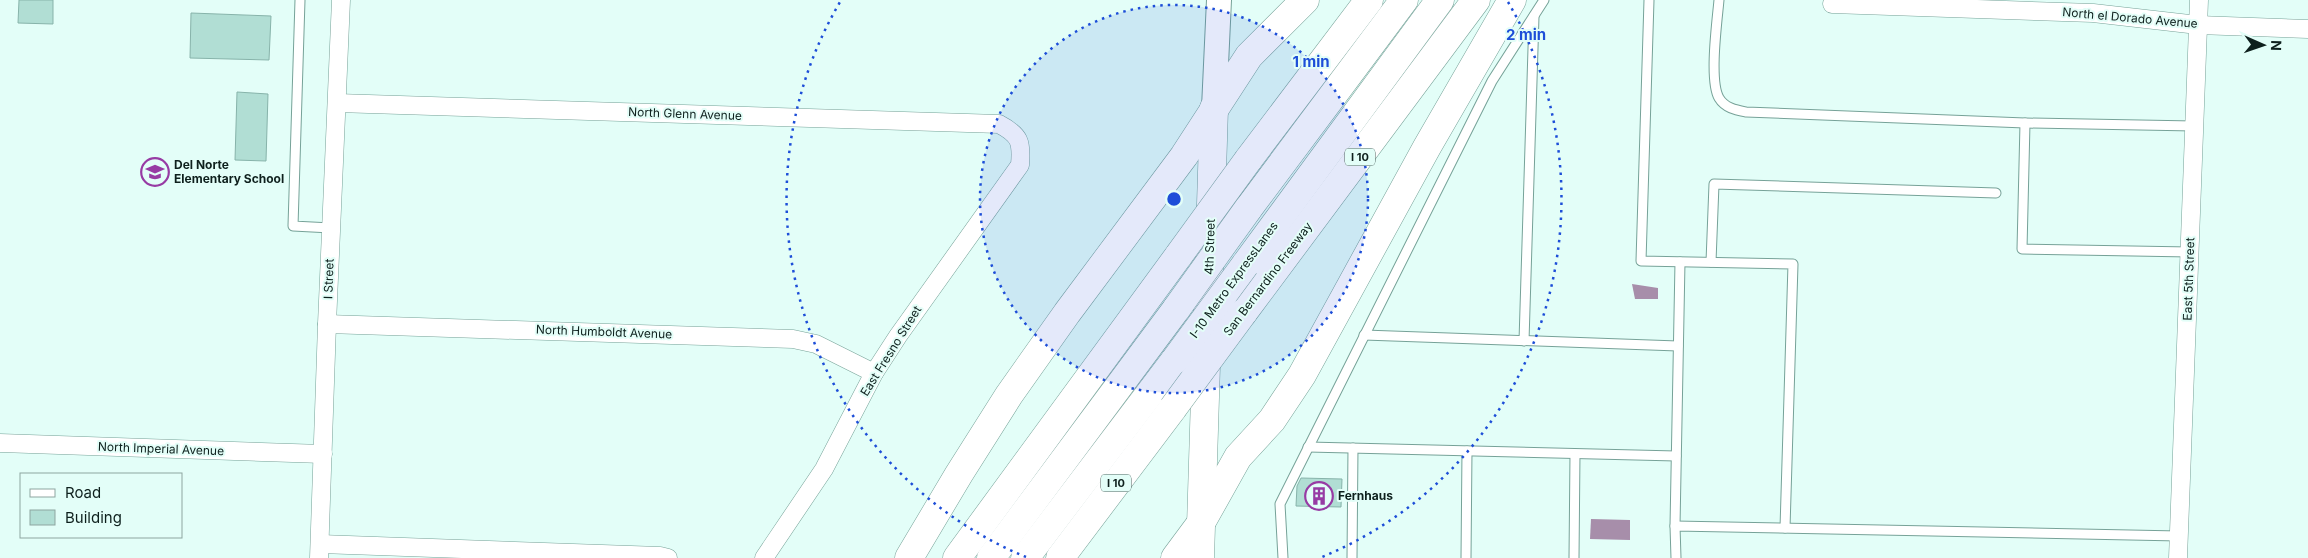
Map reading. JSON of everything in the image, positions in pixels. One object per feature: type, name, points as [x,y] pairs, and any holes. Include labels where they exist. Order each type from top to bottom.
[{"type":"main road","name":"4th Street","points":[[1200,558],[1219,0]]},
{"type":"main road","points":[[909,558],[1009,395],[1084,289],[1184,156],[1249,56],[1305,0]]},
{"type":"main road","points":[[957,558],[1248,160],[1369,0]]},
{"type":"main road","points":[[990,558],[1404,0]]},
{"type":"main road","name":"I-10 Metro ExpressLanes","points":[[1025,558],[1175,360],[1440,0]]},
{"type":"main road","name":"San Bernardino Freeway","points":[[1060,558],[1476,0]]},
{"type":"main road","points":[[1175,558],[1201,523],[1238,457],[1272,420],[1302,374],[1427,147],[1512,0]]},
{"type":"street","name":"I Street","points":[[319,551],[341,0]]},
{"type":"street","name":"East 5th Street","points":[[2178,558],[2199,0]]},
{"type":"street","name":"North el Dorado Avenue","points":[[1832,4],[2093,13],[2198,25],[2308,29]]},
{"type":"street","name":"North Glenn Avenue","points":[[337,103],[999,124],[1015,132],[1021,148]]},
{"type":"street","name":"East Fresno Street","points":[[764,558],[824,469],[874,373],[898,336],[1020,165],[1021,148]]},
{"type":"street","name":"North Humboldt Avenue","points":[[327,324],[793,339],[816,344],[874,373]]},
{"type":"street","name":"North Imperial Avenue","points":[[0,444],[323,454]]},
{"type":"street","points":[[319,551],[660,556],[668,558]]},
{"type":"lane","points":[[300,0],[293,226],[331,228]]},
{"type":"lane","points":[[1283,558],[1280,504],[1492,81],[1544,0]]},
{"type":"lane","points":[[1649,0],[1641,261],[1793,264],[1785,528]]},
{"type":"lane","points":[[1719,0],[1714,84],[1720,100],[1731,109],[1746,112],[2025,123],[2194,126]]},
{"type":"lane","points":[[1524,341],[1534,15]]},
{"type":"lane","points":[[2025,123],[2022,250],[2190,252]]},
{"type":"lane","points":[[1711,262],[1714,184],[1996,193]]},
{"type":"lane","points":[[1676,558],[1674,526],[1680,262]]},
{"type":"lane","points":[[1364,335],[1678,346]]},
{"type":"lane","points":[[1308,448],[1676,456]]},
{"type":"lane","points":[[1352,558],[1353,448]]},
{"type":"lane","points":[[1466,558],[1467,451]]},
{"type":"lane","points":[[1574,558],[1575,454]]},
{"type":"lane","points":[[1674,526],[2179,536]]},
{"type":"shaded area","points":[[1632,284],[1658,288],[1658,299],[1635,299]]},
{"type":"shaded area","points":[[1591,519],[1630,520],[1630,540],[1590,539]]},
{"type":"building","points":[[19,0],[53,0],[53,24],[18,23]]},
{"type":"building","points":[[191,13],[271,16],[269,60],[190,58]]},
{"type":"building","points":[[237,92],[268,94],[266,161],[235,160]]},
{"type":"building","name":"Fernhaus","points":[[1301,478],[1342,479],[1341,507],[1296,506],[1297,486]]},
{"type":"place","name":"Del Norte Elementary School","points":[[155,172]]},
{"type":"place","name":"Fernhaus","points":[[1319,496]]}]
